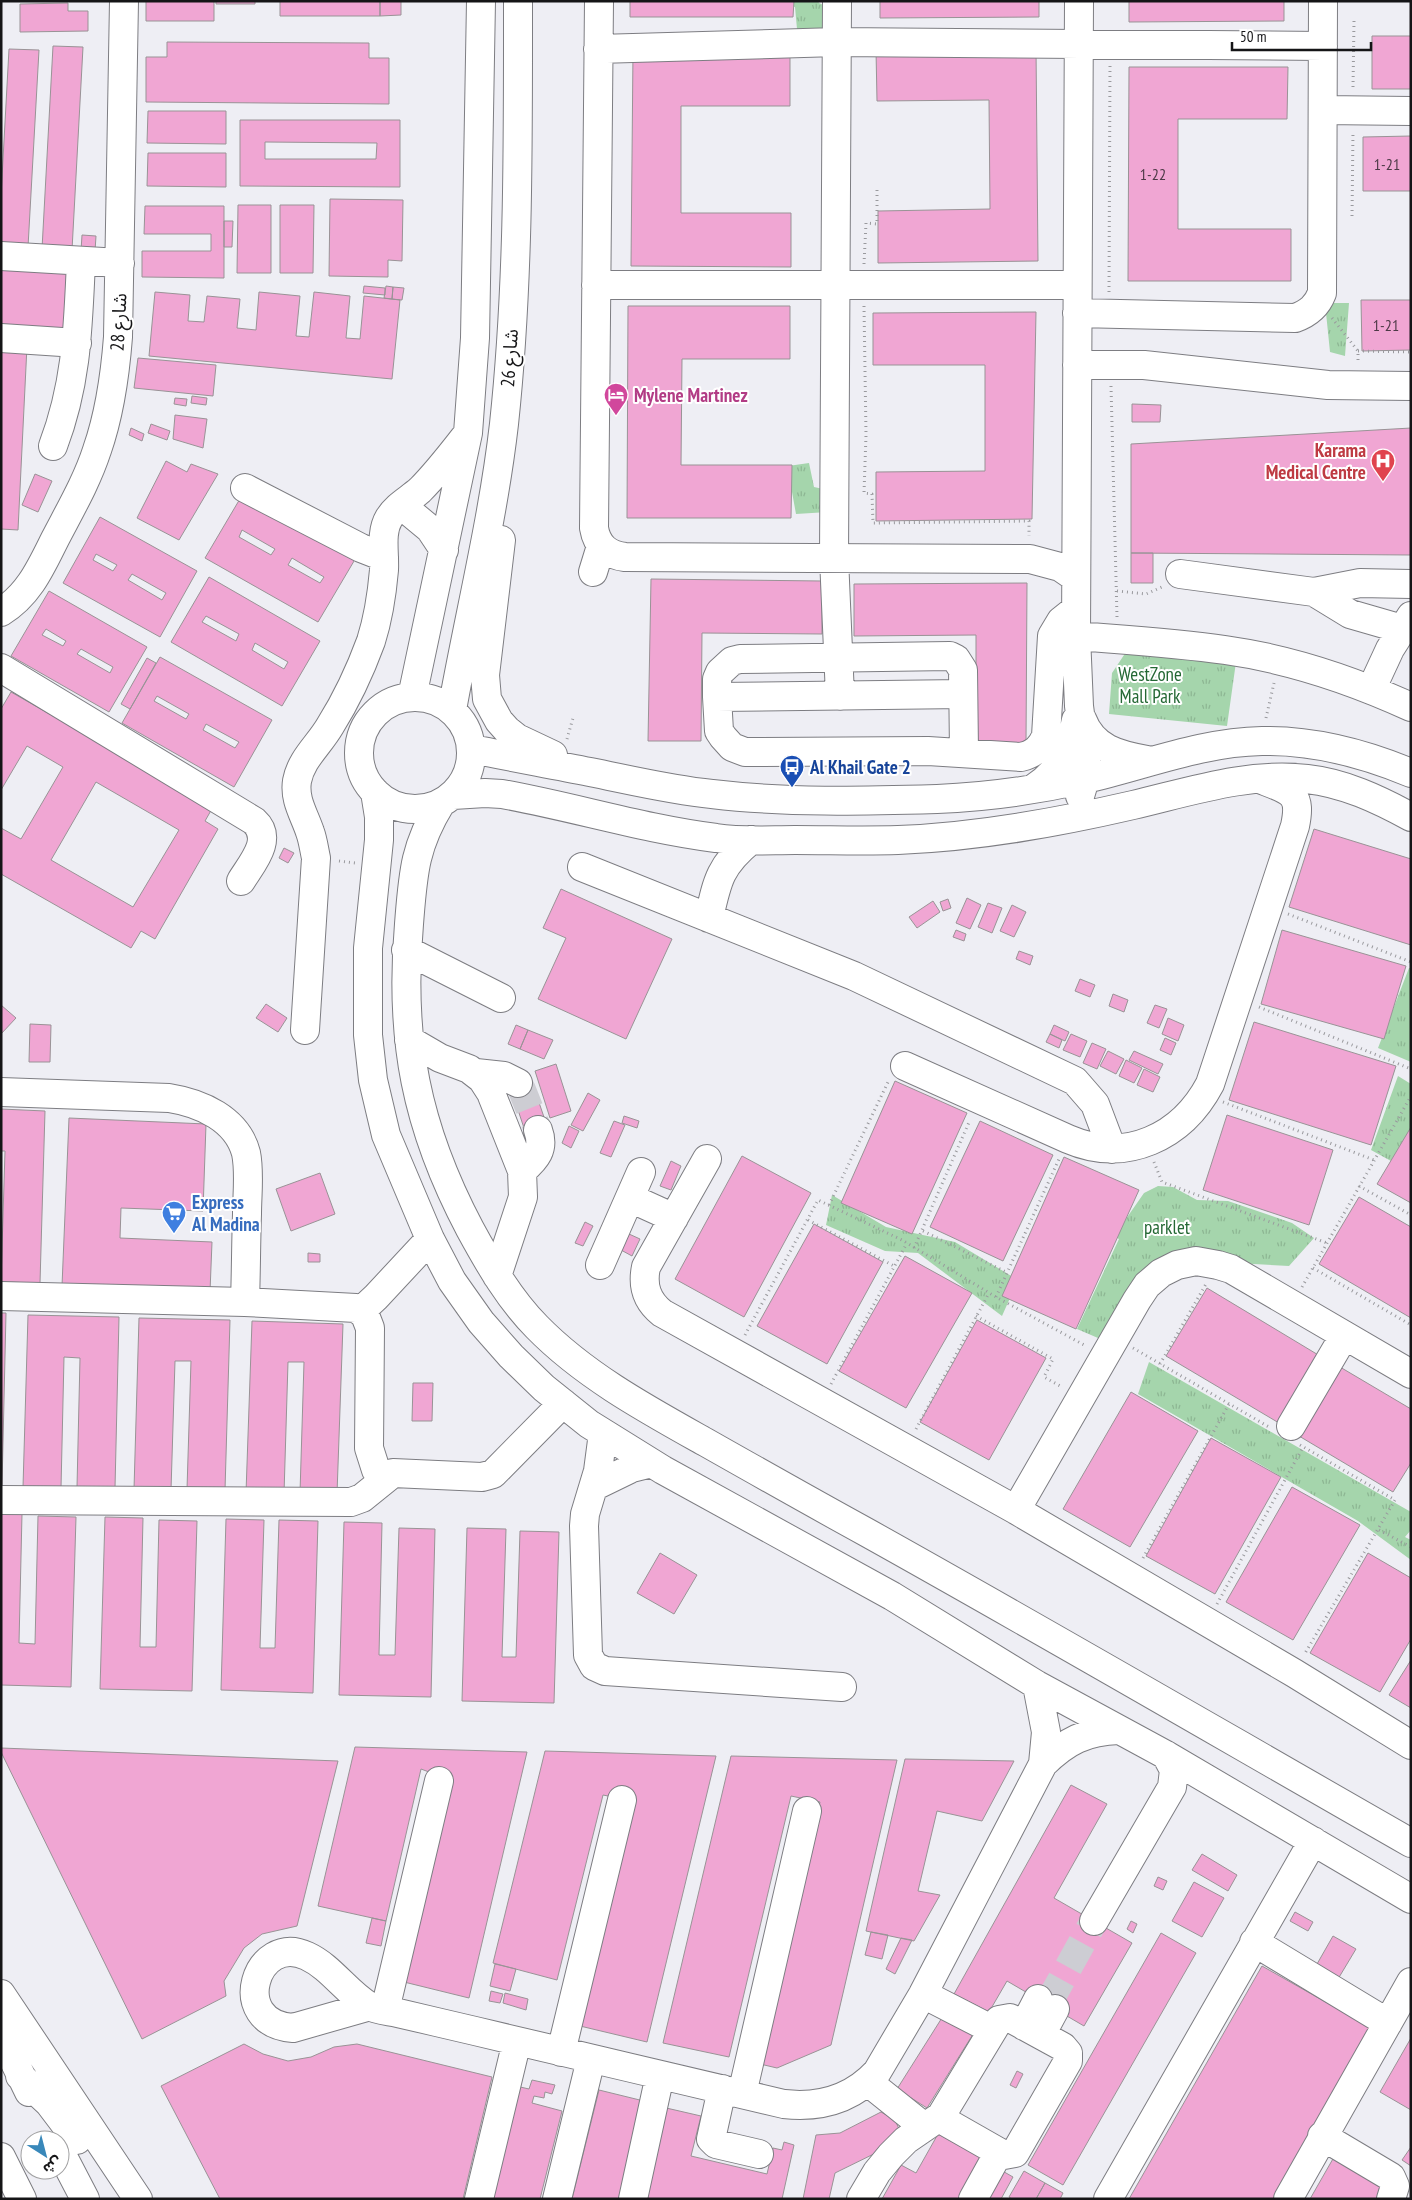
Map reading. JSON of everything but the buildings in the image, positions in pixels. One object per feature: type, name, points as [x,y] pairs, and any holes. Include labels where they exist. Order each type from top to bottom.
[{"type":"main road","name":"شارع 28","points":[[1,612],[16,602],[34,579],[83,486],[97,451],[108,414],[115,376],[120,263],[124,1]]},
{"type":"main road","name":"شارع 26","points":[[412,697],[468,433],[475,346],[481,1]]},
{"type":"main road","name":"شارع 26","points":[[452,710],[498,466],[511,342],[518,152],[518,1]]},
{"type":"main road","points":[[599,1],[594,528],[601,546],[616,556],[624,557],[1030,559],[1060,566],[1076,578]]},
{"type":"main road","points":[[837,1],[834,558],[840,696]]},
{"type":"main road","points":[[1055,821],[1063,817],[1075,804],[1085,779],[1086,759],[1079,706],[1076,636],[1079,1]]},
{"type":"main road","points":[[1077,313],[1295,318],[1312,309],[1318,302],[1322,293],[1323,1]]},
{"type":"main road","points":[[598,49],[837,42],[1080,46],[1322,46]]},
{"type":"main road","points":[[1323,110],[1411,111]]},
{"type":"main road","points":[[477,147],[486,157],[499,161],[513,157],[518,152]]},
{"type":"main road","points":[[1,256],[120,263]]},
{"type":"main road","points":[[53,446],[70,394],[77,342],[81,260]]},
{"type":"main road","points":[[596,285],[1077,285]]},
{"type":"main road","points":[[1,338],[77,342]]},
{"type":"main road","points":[[1077,365],[1144,365],[1304,383],[1411,386]]},
{"type":"main road","points":[[305,1030],[316,858],[310,832],[298,800],[297,782],[302,765],[346,701],[372,638],[380,604],[385,526],[394,511],[433,476],[468,433]]},
{"type":"main road","points":[[498,466],[502,523],[495,600],[485,675],[487,699],[499,721],[517,738],[588,772]]},
{"type":"main road","points":[[245,488],[362,548],[384,557]]},
{"type":"main road","points":[[402,505],[430,529],[444,550]]},
{"type":"main road","points":[[593,572],[601,546]]},
{"type":"main road","points":[[1180,574],[1314,592],[1360,583],[1411,584]]},
{"type":"main road","points":[[1314,592],[1350,614],[1406,623],[1390,649],[1371,690]]},
{"type":"main road","points":[[964,752],[961,664],[950,656],[732,661],[720,672],[717,679],[717,697],[722,737],[732,747],[746,752],[964,752],[1027,756],[1039,748],[1046,736],[1052,636],[1061,621],[1076,608]]},
{"type":"main road","points":[[1076,636],[1194,646],[1279,660],[1318,671],[1411,707]]},
{"type":"main road","points":[[1,668],[254,821],[262,830],[263,842],[241,881]]},
{"type":"main road","points":[[717,697],[963,694]]},
{"type":"main road","points":[[1411,817],[1350,788],[1307,779],[1256,778],[1014,830],[956,838],[896,840],[720,839],[685,834],[486,792],[447,799],[420,809],[399,807],[386,801],[374,792],[364,777],[360,760],[360,742],[367,725],[379,711],[394,701],[412,697],[433,700],[452,710],[466,728],[472,750],[470,768],[462,784],[447,799],[426,828],[419,846],[412,879],[406,950],[409,1040],[418,1096],[433,1150],[456,1201],[497,1276],[534,1324],[559,1348],[639,1404],[1411,1843]]},
{"type":"main road","points":[[1034,788],[1051,775],[1065,757],[1073,737],[1079,706]]},
{"type":"main road","points":[[1079,706],[1084,726],[1089,734],[1104,748],[1122,756],[1154,760]]},
{"type":"main road","points":[[472,750],[671,789],[750,798],[790,800],[941,798],[1034,788],[1085,779],[1206,747],[1261,741],[1289,741],[1343,749],[1411,773]]},
{"type":"main road","points":[[905,1066],[1087,1146],[1112,1149],[1147,1143],[1164,1135],[1180,1124],[1194,1111],[1210,1084],[1270,907],[1295,826],[1298,805],[1291,793],[1256,778]]},
{"type":"main road","points":[[1295,826],[1306,810],[1322,797],[1350,788]]},
{"type":"main road","points":[[374,792],[379,817],[379,840],[368,948],[368,1035],[373,1080],[386,1135],[430,1239],[452,1282],[481,1322],[511,1356],[563,1403],[603,1432],[652,1463],[892,1596],[1037,1685],[1166,1755],[1411,1899]]},
{"type":"main road","points":[[685,834],[706,860],[716,884]]},
{"type":"main road","points":[[709,918],[716,884],[729,860],[751,840]]},
{"type":"main road","points":[[582,867],[854,976],[1075,1081],[1096,1104],[1112,1149]]},
{"type":"main road","points":[[406,950],[501,998]]},
{"type":"main road","points":[[409,1040],[440,1058],[476,1074],[504,1076],[518,1083]]},
{"type":"main road","points":[[476,1074],[491,1093],[522,1170],[523,1197],[497,1276]]},
{"type":"main road","points":[[1,1092],[169,1098],[195,1103],[228,1124],[242,1142],[247,1165],[245,1302]]},
{"type":"main road","points":[[522,1170],[538,1156],[541,1141],[538,1130]]},
{"type":"main road","points":[[707,1159],[646,1267],[644,1276],[646,1293],[655,1307],[662,1313],[1016,1510],[1411,1744]]},
{"type":"main road","points":[[600,1265],[641,1172]]},
{"type":"main road","points":[[630,1198],[674,1218]]},
{"type":"main road","points":[[361,1311],[376,1298],[430,1239]]},
{"type":"main road","points":[[1016,1510],[1080,1397],[1147,1285],[1161,1273],[1177,1265],[1196,1261],[1231,1269],[1411,1374]]},
{"type":"main road","points":[[1,1296],[351,1306],[365,1315],[370,1328],[368,1448],[376,1470],[383,1480]]},
{"type":"main road","points":[[1292,1437],[1344,1336]]},
{"type":"main road","points":[[1,1500],[351,1502],[362,1498],[387,1476],[398,1473],[482,1477],[493,1474],[563,1403]]},
{"type":"main road","points":[[603,1432],[595,1486],[584,1526],[588,1655],[594,1666],[606,1671],[842,1687]]},
{"type":"main road","points":[[595,1486],[632,1468],[652,1463]]},
{"type":"main road","points":[[1037,1685],[1046,1732],[1043,1764]]},
{"type":"main road","points":[[439,1781],[377,2008],[732,2092],[802,2106],[838,2099],[868,2082],[877,2072],[923,1994],[1043,1764],[1055,1753],[1083,1736],[1099,1731],[1119,1730]]},
{"type":"main road","points":[[1094,1921],[1172,1787],[1174,1770],[1166,1755]]},
{"type":"main road","points":[[561,2052],[622,1800]]},
{"type":"main road","points":[[759,2154],[716,2144],[711,2139],[732,2092],[807,1811]]},
{"type":"main road","points":[[1108,2199],[1313,1841]]},
{"type":"main road","points":[[1254,1942],[1388,2023]]},
{"type":"main road","points":[[1288,2199],[1411,1982]]},
{"type":"main road","points":[[1,1994],[138,2199]]},
{"type":"main road","points":[[923,1994],[993,2030]]},
{"type":"main road","points":[[1032,2030],[1047,2004]]},
{"type":"main road","points":[[861,2199],[890,2155],[931,2122],[999,2020],[1006,2018],[1032,2030],[1068,2053],[1068,2061],[1019,2149],[1010,2155],[931,2122],[868,2082]]},
{"type":"main road","points":[[1,2034],[20,2076],[49,2130]]},
{"type":"main road","points":[[479,2199],[517,2041]]},
{"type":"main road","points":[[557,2199],[591,2059]]},
{"type":"main road","points":[[633,2199],[660,2075]]},
{"type":"main road","points":[[20,2076],[34,2087],[63,2119],[115,2199]]},
{"type":"main road","points":[[1322,2136],[1391,2177],[1395,2186],[1391,2199]]},
{"type":"main road","points":[[973,2199],[999,2152]]},
{"type":"main road","points":[[1,2157],[22,2199]]},
{"type":"main road","points":[[70,2170],[85,2199]]},
{"type":"path","points":[[877,190],[877,224],[866,223],[863,284],[866,435],[864,493],[872,494],[873,523],[1029,521],[1030,559]]},
{"type":"path","points":[[1318,302],[1358,352],[1359,386]]},
{"type":"path","points":[[1358,352],[1411,352]]},
{"type":"path","points":[[1117,591],[1146,594],[1165,585],[1180,574]]},
{"type":"path","points":[[1261,741],[1279,660]]},
{"type":"path","points":[[1270,907],[1411,962]]},
{"type":"path","points":[[1239,999],[1411,1070]]},
{"type":"path","points":[[829,1205],[898,1062],[905,1066]]},
{"type":"path","points":[[1204,1095],[1374,1160]]},
{"type":"path","points":[[1292,1304],[1411,1097]]},
{"type":"path","points":[[914,1248],[979,1099]]},
{"type":"path","points":[[996,1297],[1068,1139]]},
{"type":"path","points":[[1147,1143],[1162,1182],[1327,1243]]},
{"type":"path","points":[[1359,1186],[1411,1215]]},
{"type":"path","points":[[736,1354],[818,1200],[907,1243],[996,1297],[1110,1347],[1160,1364],[1229,1404],[1292,1437],[1395,1500],[1294,1673]]},
{"type":"path","points":[[808,1220],[894,1266]]},
{"type":"path","points":[[923,1231],[1006,1272]]},
{"type":"path","points":[[822,1401],[907,1243]]},
{"type":"path","points":[[1160,1364],[1218,1265]]},
{"type":"path","points":[[1313,1268],[1411,1325]]},
{"type":"path","points":[[906,1448],[989,1293]]},
{"type":"path","points":[[976,1316],[1053,1359],[1044,1377],[1080,1397]]},
{"type":"path","points":[[1131,1578],[1229,1404]]},
{"type":"path","points":[[1207,1622],[1292,1437]]},
{"type":"path","points":[[1379,1530],[1411,1547]]},
{"type":"green space","points":[[783,1],[818,1],[834,10],[825,30],[797,29],[795,7],[782,4]]},
{"type":"green space","points":[[1325,303],[1349,303],[1345,356],[1330,352]]},
{"type":"green space","points":[[809,463],[814,487],[828,490],[828,512],[796,514],[792,492],[782,486],[781,467]]},
{"type":"green space","name":"WestZone Mall Park","points":[[1128,649],[1236,662],[1227,726],[1109,714],[1112,673]]},
{"type":"green space","points":[[1409,968],[1411,968],[1411,1062],[1378,1048]]},
{"type":"green space","points":[[1398,1076],[1411,1084],[1411,1129],[1391,1161],[1371,1150]]},
{"type":"green space","name":"parklet","points":[[1158,1186],[1173,1187],[1197,1200],[1228,1201],[1292,1223],[1314,1238],[1289,1266],[1199,1261],[1169,1265],[1105,1341],[1077,1329],[1119,1239],[1114,1236],[1144,1193]]},
{"type":"green space","points":[[832,1195],[886,1227],[955,1242],[1018,1280],[1002,1316],[918,1253],[885,1251],[826,1225]]},
{"type":"green space","points":[[1149,1362],[1411,1512],[1411,1530],[1405,1537],[1411,1540],[1411,1560],[1358,1521],[1138,1394]]},
{"type":"tunnel","points":[[518,1083],[538,1130]]},
{"type":"tunnel","points":[[1048,2004],[1094,1921]]},
{"type":"place","name":"Mylene Martinez","points":[[616,416]]},
{"type":"place","name":"Karama Medical Centre","points":[[1383,482]]},
{"type":"place","name":"Al Khail Gate 2","points":[[792,788]]},
{"type":"place","name":"Express Al Madina","points":[[174,1234]]}]
